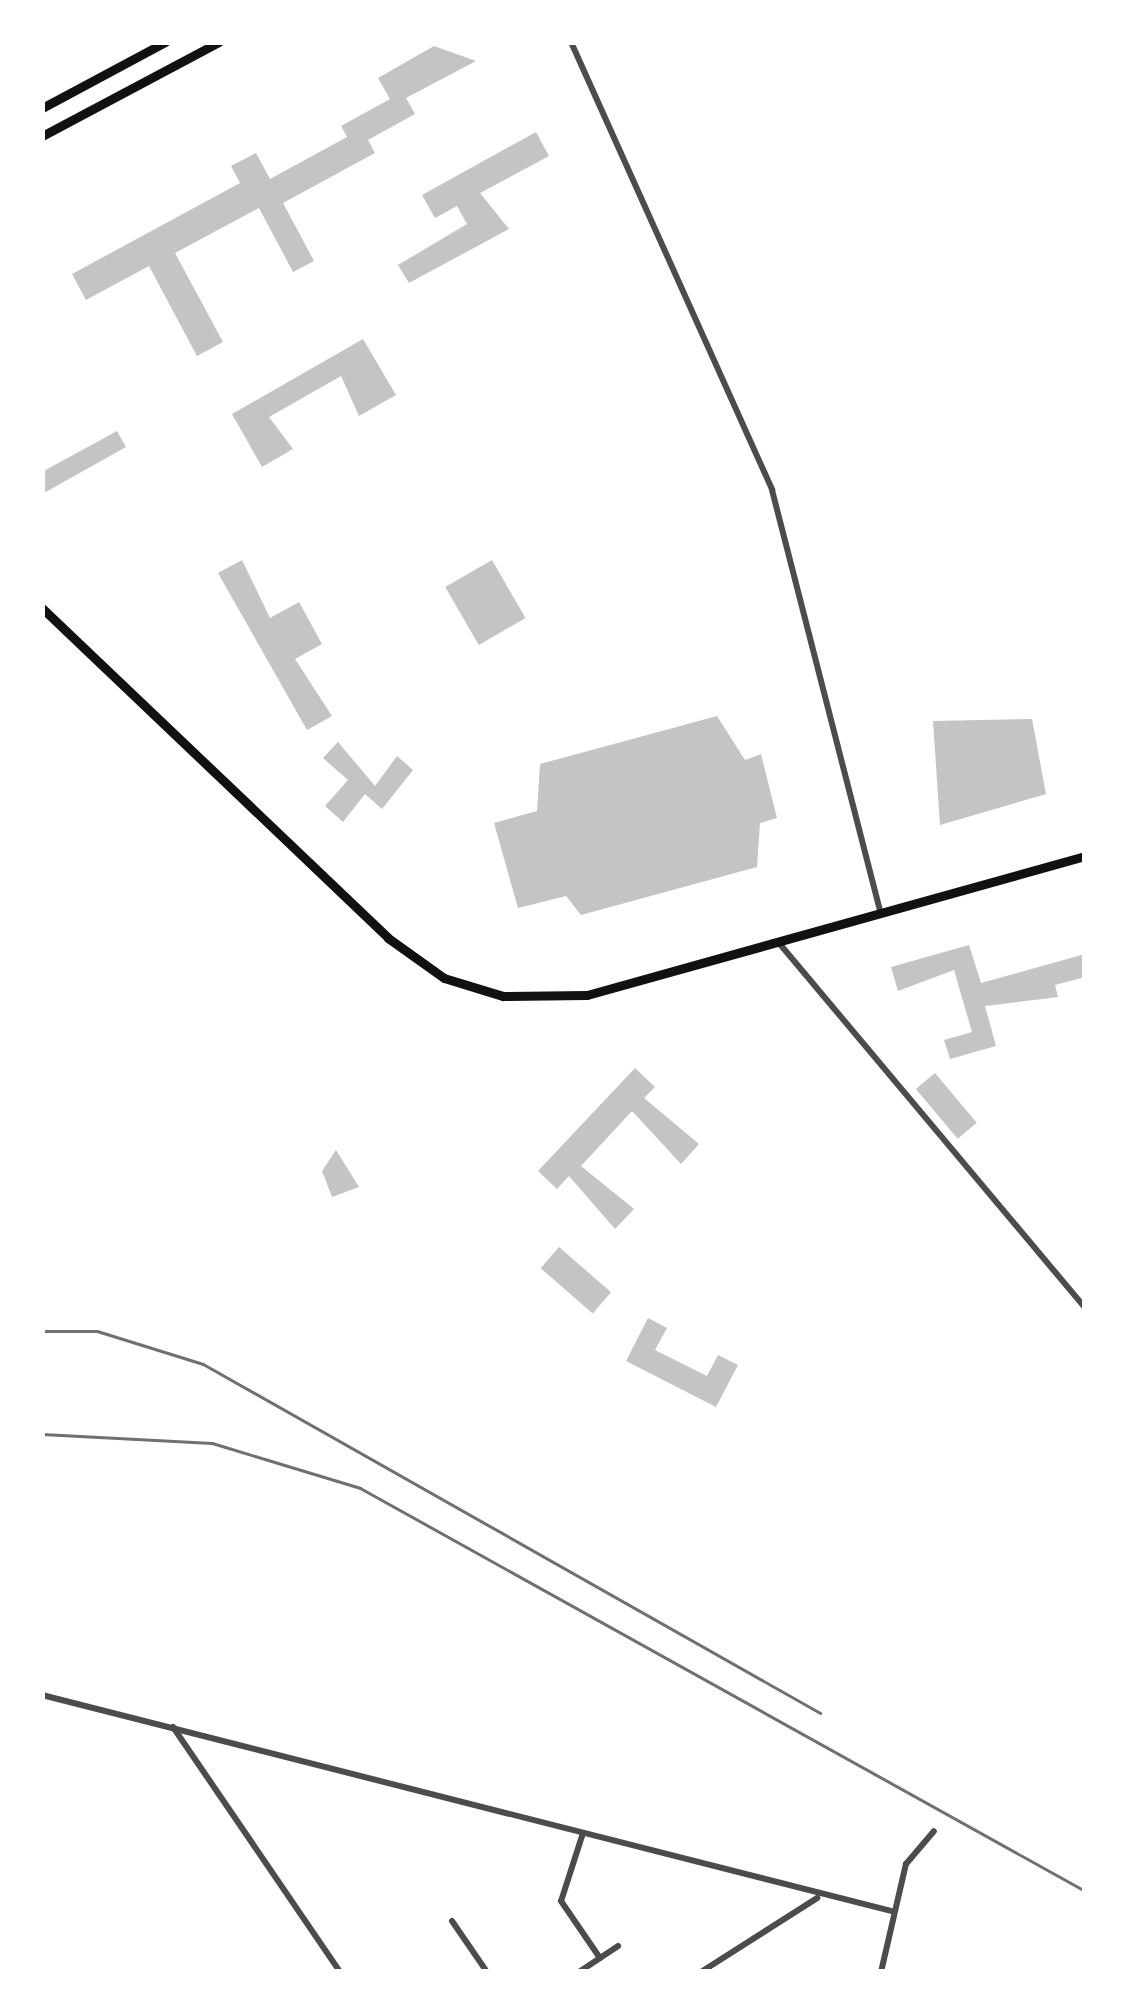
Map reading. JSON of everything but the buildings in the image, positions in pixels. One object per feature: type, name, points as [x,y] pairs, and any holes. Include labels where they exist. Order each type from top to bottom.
[{"type":"main road","points":[[42,108],[165,42]]},
{"type":"main road","points":[[42,136],[219,42]]},
{"type":"main road","points":[[42,608],[388,938],[444,978],[545,1000],[1085,856]]},
{"type":"street","points":[[571,42],[772,490],[880,913]]},
{"type":"street","points":[[776,940],[1085,1308]]},
{"type":"street","points":[[42,1695],[584,1832],[818,1898],[891,1911]]},
{"type":"street","points":[[171,1724],[340,1972]]},
{"type":"street","points":[[881,1972],[891,1911],[906,1864],[934,1831]]},
{"type":"street","points":[[584,1832],[561,1901],[600,1958]]},
{"type":"street","points":[[701,1972],[818,1898]]},
{"type":"street","points":[[452,1921],[487,1972]]},
{"type":"street","points":[[579,1972],[618,1946]]},
{"type":"railway","points":[[42,1331],[97,1331],[203,1364],[820,1713]]},
{"type":"railway","points":[[42,1434],[212,1443],[360,1488],[1085,1891]]}]
